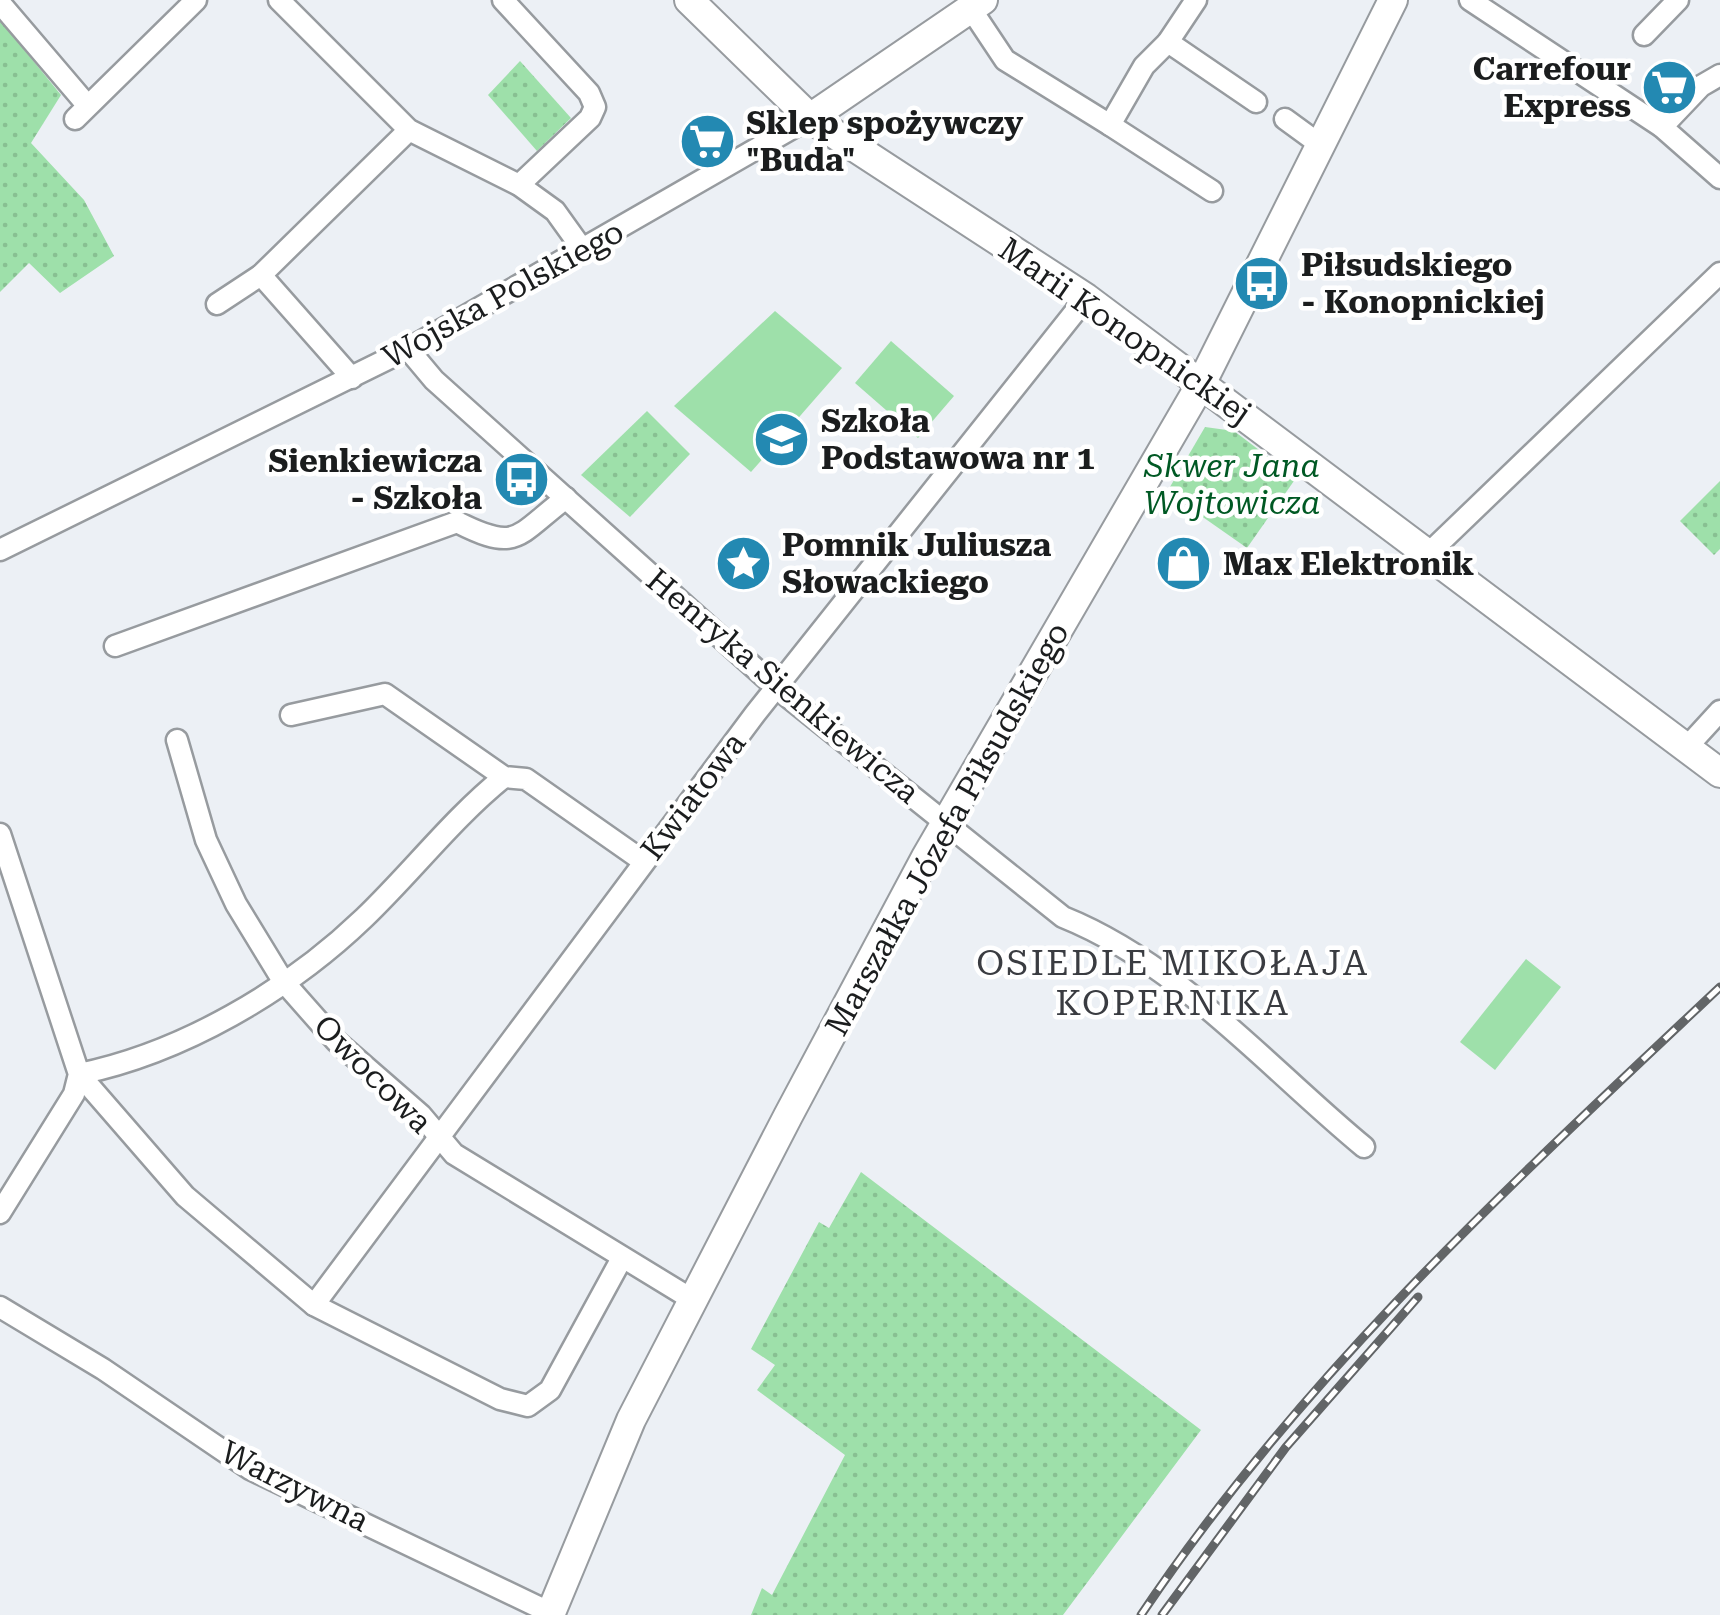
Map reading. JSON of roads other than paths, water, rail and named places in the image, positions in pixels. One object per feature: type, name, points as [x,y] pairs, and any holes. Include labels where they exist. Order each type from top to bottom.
[{"type":"street","points":[[0,3],[81,112],[196,0]]},
{"type":"street","points":[[280,0],[409,130],[519,186],[555,211],[582,250]]},
{"type":"street","points":[[503,0],[589,93],[594,108],[590,118],[519,186]]},
{"type":"street","name":"Marii Konopnickiej","points":[[690,0],[810,118],[1086,298],[1720,773]]},
{"type":"street","points":[[1110,125],[1144,66],[1168,42],[1196,0]]},
{"type":"street","name":"Marszałka Józefa Piłsudskiego","points":[[551,1614],[630,1420],[946,823],[1201,384],[1393,0]]},
{"type":"street","points":[[1470,0],[1662,126],[1720,178]]},
{"type":"street","points":[[1644,36],[1678,0]]},
{"type":"street","points":[[977,4],[1005,60],[1212,191]]},
{"type":"street","name":"Wojska Polskiego","points":[[0,550],[408,350],[810,118],[977,4]]},
{"type":"street","points":[[1168,42],[1256,102]]},
{"type":"street","points":[[1662,126],[1702,86],[1720,74]]},
{"type":"street","points":[[1285,120],[1322,146]]},
{"type":"street","points":[[217,304],[261,275],[409,130]]},
{"type":"street","points":[[1429,552],[1720,273]]},
{"type":"street","points":[[261,275],[352,378]]},
{"type":"street","name":"Kwiatowa","points":[[314,1305],[644,862],[1086,298]]},
{"type":"street","name":"Henryka Sienkiewicza","points":[[408,350],[434,380],[778,689],[1063,918],[1100,934],[1178,984],[1364,1146]]},
{"type":"street","points":[[115,646],[457,522],[492,541],[514,539],[566,498]]},
{"type":"street","points":[[291,714],[385,694],[504,777],[526,778],[644,862]]},
{"type":"street","points":[[1687,747],[1720,711]]},
{"type":"street","name":"Owocowa","points":[[178,740],[206,840],[236,904],[284,981],[336,1041],[421,1116],[454,1154],[693,1300]]},
{"type":"street","points":[[79,1074],[162,1050],[284,981],[363,919],[504,777]]},
{"type":"street","points":[[0,834],[79,1074],[185,1196],[314,1305],[500,1399],[528,1406],[550,1390],[622,1258]]},
{"type":"street","points":[[0,1213],[74,1094],[79,1074]]},
{"type":"street","name":"Warzywna","points":[[0,1307],[103,1368],[250,1469],[551,1614]]},
{"type":"railway","points":[[1141,1615],[1270,1443],[1340,1363],[1487,1209],[1720,987]]},
{"type":"railway","points":[[1162,1615],[1286,1447],[1418,1297]]},
{"type":"place","name":"Carrefour Express","points":[[1670,87]]},
{"type":"place","name":"Sklep spożywczy \"Buda\"","points":[[707,141]]},
{"type":"place","name":"Piłsudskiego - Konopnickiej","points":[[1262,283]]},
{"type":"place","name":"Szkoła Podstawowa nr 1","points":[[782,439]]},
{"type":"place","name":"Sienkiewicza - Szkoła","points":[[521,479]]},
{"type":"place","name":"Pomnik Juliusza Słowackiego","points":[[743,563]]},
{"type":"place","name":"Max Elektronik","points":[[1184,564]]},
{"type":"district","name":"OSIEDLE MIKOŁAJA KOPERNIKA","points":[[1173,983]]},
{"type":"park label","name":"Skwer Jana Wojtowicza","points":[[1232,484]]}]
